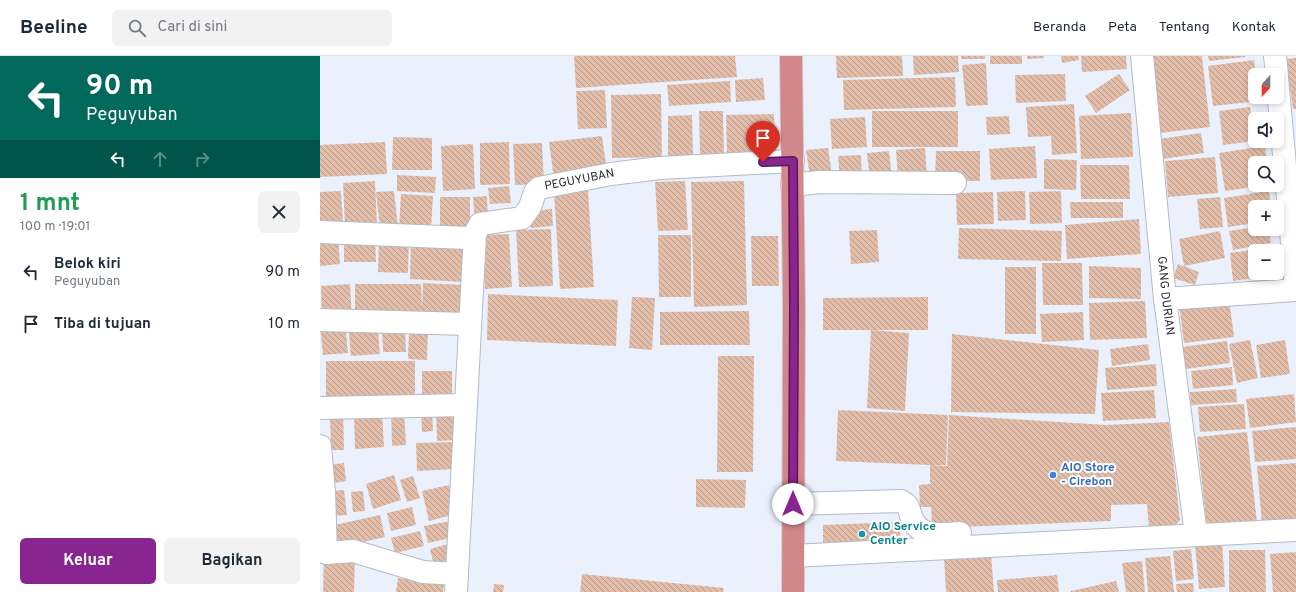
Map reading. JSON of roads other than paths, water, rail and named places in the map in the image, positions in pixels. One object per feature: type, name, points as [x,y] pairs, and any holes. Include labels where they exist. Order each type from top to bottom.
[{"type":"highway","points":[[791,56],[794,306],[793,592]]},
{"type":"street","name":"GANG DURIAN","points":[[1142,56],[1165,299],[1196,534]]},
{"type":"street","points":[[1275,56],[1276,68]]},
{"type":"street","points":[[1165,299],[1296,289],[1279,104]]},
{"type":"street","name":"PEGUYUBAN","points":[[320,232],[468,238],[474,234],[480,224],[522,218],[530,207],[535,192],[539,188],[610,174],[660,168],[793,161]]},
{"type":"street","points":[[792,185],[820,182],[954,183]]},
{"type":"street","points":[[320,446],[326,552],[352,551],[456,583],[474,234]]},
{"type":"street","points":[[320,320],[469,324]]},
{"type":"street","points":[[320,408],[465,405]]},
{"type":"street","points":[[793,504],[902,501],[909,507],[915,524],[921,530],[929,534],[1133,523]]},
{"type":"street","points":[[793,556],[1296,530]]},
{"type":"place","name":"AIO Store - Cirebon","points":[[1053,475]]},
{"type":"place","name":"AIO Service Center","points":[[862,534]]}]
